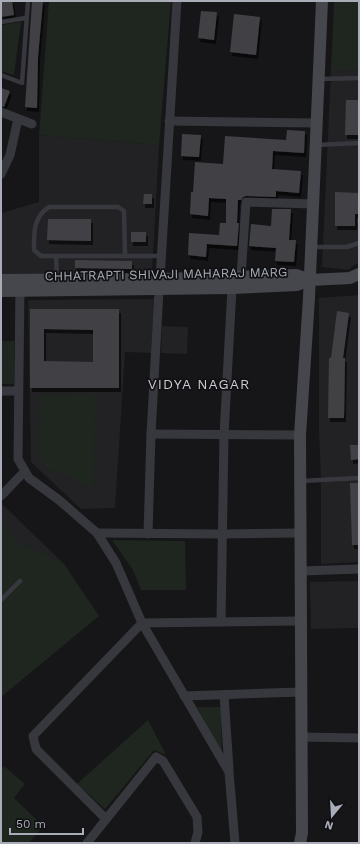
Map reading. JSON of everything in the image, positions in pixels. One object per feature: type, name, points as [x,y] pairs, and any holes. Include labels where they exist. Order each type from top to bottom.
[{"type":"street","points":[[148,534],[151,434],[177,1]]},
{"type":"street","points":[[300,843],[302,833],[302,533],[300,435],[312,247],[322,1]]},
{"type":"street","points":[[1,112],[32,124]]},
{"type":"street","points":[[1,174],[10,155],[18,119]]},
{"type":"street","points":[[169,121],[317,123]]},
{"type":"street","points":[[241,278],[246,202],[313,204]]},
{"type":"street","points":[[310,280],[350,278],[359,274]]},
{"type":"street","name":"CHHATRAPTI SHIVAJI MAHARAJ MARG","points":[[1,280],[20,286],[160,285],[296,275],[310,280]]},
{"type":"street","name":"CHHATRAPTI SHIVAJI MAHARAJ MARG","points":[[1,291],[56,280],[232,288],[297,285],[310,280]]},
{"type":"street","points":[[20,286],[18,459],[29,478],[59,500],[97,533],[116,563],[142,623],[229,772]]},
{"type":"street","points":[[221,622],[224,435],[232,288]]},
{"type":"street","points":[[1,391],[18,391]]},
{"type":"street","points":[[151,434],[300,435]]},
{"type":"street","points":[[1,496],[25,470]]},
{"type":"street","points":[[97,533],[302,533]]},
{"type":"street","points":[[301,571],[359,569]]},
{"type":"street","points":[[106,819],[36,749],[33,736],[142,623],[302,621]]},
{"type":"street","points":[[184,696],[301,692]]},
{"type":"street","points":[[224,695],[235,843]]},
{"type":"street","points":[[301,737],[359,738]]},
{"type":"street","points":[[87,843],[156,757],[163,762],[197,817],[198,832],[195,843]]},
{"type":"lane","points":[[1,75],[22,83],[28,1]]},
{"type":"lane","points":[[1,22],[26,18]]},
{"type":"lane","points":[[319,78],[359,78]]},
{"type":"lane","points":[[316,145],[359,143]]},
{"type":"lane","points":[[125,256],[124,211],[118,207],[49,207],[43,211],[36,220],[34,229],[34,250],[41,256],[125,256],[161,256]]},
{"type":"lane","points":[[312,247],[347,247],[359,243]]},
{"type":"lane","points":[[56,256],[56,280]]},
{"type":"lane","points":[[301,481],[359,478]]},
{"type":"lane","points":[[1,600],[20,581]]},
{"type":"shaded area","points":[[49,1],[171,1],[159,145],[39,135]]},
{"type":"shaded area","points":[[334,1],[359,1],[359,71],[331,70]]},
{"type":"shaded area","points":[[21,22],[14,75],[1,71],[1,25]]},
{"type":"shaded area","points":[[331,70],[359,71],[359,262],[348,270],[322,267]]},
{"type":"shaded area","points":[[39,135],[159,145],[152,273],[1,276],[1,213],[39,202]]},
{"type":"shaded area","points":[[359,295],[359,562],[321,564],[319,298]]},
{"type":"shaded area","points":[[154,299],[151,353],[125,352],[115,508],[81,509],[31,462],[28,300]]},
{"type":"shaded area","points":[[162,326],[188,327],[187,354],[161,353]]},
{"type":"shaded area","points":[[1,341],[14,341],[14,384],[1,384]]},
{"type":"shaded area","points":[[96,394],[93,488],[46,467],[38,456],[41,396]]},
{"type":"shaded area","points":[[1,503],[64,564],[1,625]]},
{"type":"shaded area","points":[[1,518],[14,540],[64,564],[99,616],[1,697]]},
{"type":"shaded area","points":[[112,540],[185,541],[186,590],[141,590],[133,570]]},
{"type":"shaded area","points":[[359,581],[359,628],[311,629],[310,582]]},
{"type":"shaded area","points":[[197,707],[221,707],[222,754]]},
{"type":"shaded area","points":[[148,720],[166,755],[154,750],[105,809],[77,784]]},
{"type":"shaded area","points":[[4,766],[25,784],[14,798],[43,826],[29,843],[1,843],[1,770]]},
{"type":"building","points":[[12,1],[14,15],[1,17],[1,2]]},
{"type":"building","points":[[32,1],[43,1],[38,57],[37,108],[25,107]]},
{"type":"building","points":[[201,11],[217,12],[214,40],[198,38]]},
{"type":"building","points":[[234,14],[260,17],[256,55],[230,52]]},
{"type":"building","points":[[1,88],[10,91],[4,107],[1,106]]},
{"type":"building","points":[[346,100],[359,100],[359,135],[345,135]]},
{"type":"building","points":[[287,130],[305,131],[304,153],[273,151],[272,169],[301,171],[299,193],[276,191],[276,197],[243,197],[241,200],[238,200],[237,223],[239,223],[237,246],[207,244],[206,257],[188,255],[189,233],[219,235],[220,223],[226,223],[226,199],[209,198],[208,216],[190,214],[195,162],[223,164],[225,136],[286,140]]},
{"type":"building","points":[[182,134],[201,135],[199,157],[181,156]]},
{"type":"building","points":[[335,192],[359,193],[359,214],[355,214],[355,226],[335,226]]},
{"type":"building","points":[[144,194],[152,194],[152,204],[143,204]]},
{"type":"building","points":[[272,209],[291,209],[289,240],[296,240],[294,262],[275,261],[276,248],[249,246],[251,224],[271,226]]},
{"type":"building","points":[[48,219],[91,219],[91,241],[47,240]]},
{"type":"building","points":[[131,232],[146,232],[146,242],[131,242]]},
{"type":"building","points":[[75,260],[132,261],[132,269],[75,268]]},
{"type":"building","points":[[30,309],[119,309],[119,388],[30,388]],"holes":[[[44,329],[93,330],[93,362],[44,361]]]},
{"type":"building","points":[[337,311],[349,313],[343,358],[345,358],[344,418],[328,418],[329,358],[331,358]]},
{"type":"building","points":[[350,445],[359,445],[359,459],[351,460]]},
{"type":"building","points":[[350,483],[359,483],[359,545],[352,545]]},
{"type":"district","name":"VIDYA NAGAR","points":[[199,384]]}]
